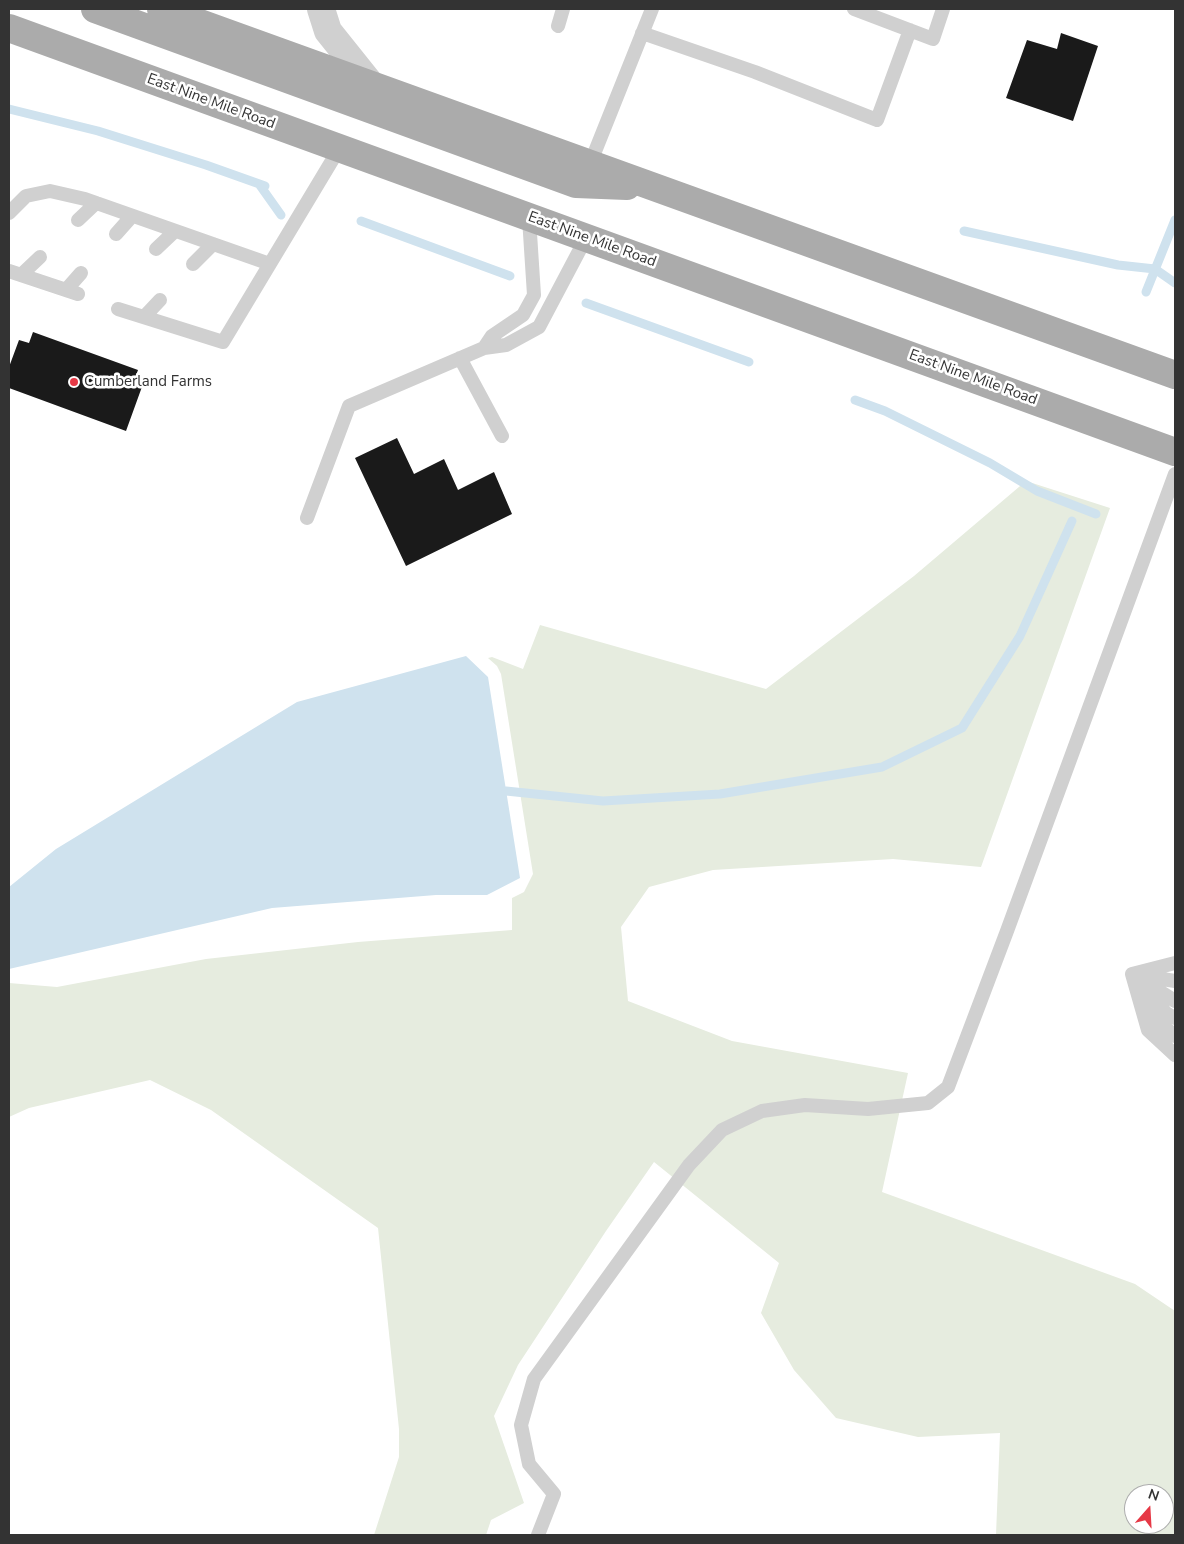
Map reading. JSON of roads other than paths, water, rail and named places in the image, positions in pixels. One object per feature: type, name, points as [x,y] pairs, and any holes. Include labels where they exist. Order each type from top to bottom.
[{"type":"main road","points":[[9,13],[14,9]]},
{"type":"main road","points":[[96,9],[576,184],[652,186]]},
{"type":"main road","points":[[161,9],[1175,375]]},
{"type":"main road","name":"East Nine Mile Road","points":[[9,28],[1175,452]]},
{"type":"street","points":[[321,9],[328,31],[372,86]]},
{"type":"lane","points":[[558,26],[564,9]]},
{"type":"lane","points":[[590,164],[652,9]]},
{"type":"lane","points":[[854,9],[933,38],[943,9]]},
{"type":"lane","points":[[642,33],[755,72],[877,120],[910,30]]},
{"type":"lane","points":[[118,309],[223,342],[339,148]]},
{"type":"lane","points":[[9,213],[26,196],[50,190],[96,203],[270,264]]},
{"type":"lane","points":[[78,220],[96,203]]},
{"type":"lane","points":[[116,234],[132,216]]},
{"type":"lane","points":[[484,348],[492,336],[523,315],[534,295],[529,218]]},
{"type":"lane","points":[[156,249],[175,231]]},
{"type":"lane","points":[[307,518],[349,406],[484,348],[506,345],[539,327],[586,238]]},
{"type":"lane","points":[[193,264],[213,244]]},
{"type":"lane","points":[[15,273],[40,257]]},
{"type":"lane","points":[[15,273],[72,292],[81,273]]},
{"type":"lane","points":[[144,317],[160,300]]},
{"type":"lane","points":[[460,358],[502,436]]},
{"type":"lane","points":[[538,1535],[554,1494],[528,1464],[521,1425],[534,1378],[689,1165],[722,1130],[762,1111],[805,1105],[868,1109],[928,1103],[948,1087],[1175,474]]},
{"type":"lane","points":[[1132,974],[1175,963]]},
{"type":"lane","points":[[1132,974],[1175,974]]},
{"type":"lane","points":[[1132,974],[1175,981]]},
{"type":"lane","points":[[1132,974],[1175,990]]},
{"type":"lane","points":[[1132,974],[1175,1001]]},
{"type":"lane","points":[[1132,974],[1166,1013],[1175,1018]]},
{"type":"lane","points":[[1132,974],[1158,1022],[1175,1036]]},
{"type":"lane","points":[[1132,974],[1148,1030],[1175,1055]]},
{"type":"water","points":[[466,656],[488,677],[520,878],[487,895],[436,895],[272,908],[9,969],[9,887],[56,849],[297,702]]},
{"type":"waterway","points":[[9,109],[98,131],[265,186]]},
{"type":"waterway","points":[[259,184],[281,215]]},
{"type":"waterway","points":[[1146,292],[1175,220]]},
{"type":"waterway","points":[[361,221],[510,276]]},
{"type":"waterway","points":[[964,231],[1118,265],[1155,269],[1175,283]]},
{"type":"waterway","points":[[586,303],[749,362]]},
{"type":"waterway","points":[[855,400],[885,411],[990,463],[1037,491],[1096,514]]},
{"type":"waterway","points":[[506,791],[603,801],[720,794],[882,767],[962,728],[1020,636],[1072,521]]},
{"type":"place","name":"Cumberland Farms","points":[[74,382]]}]
